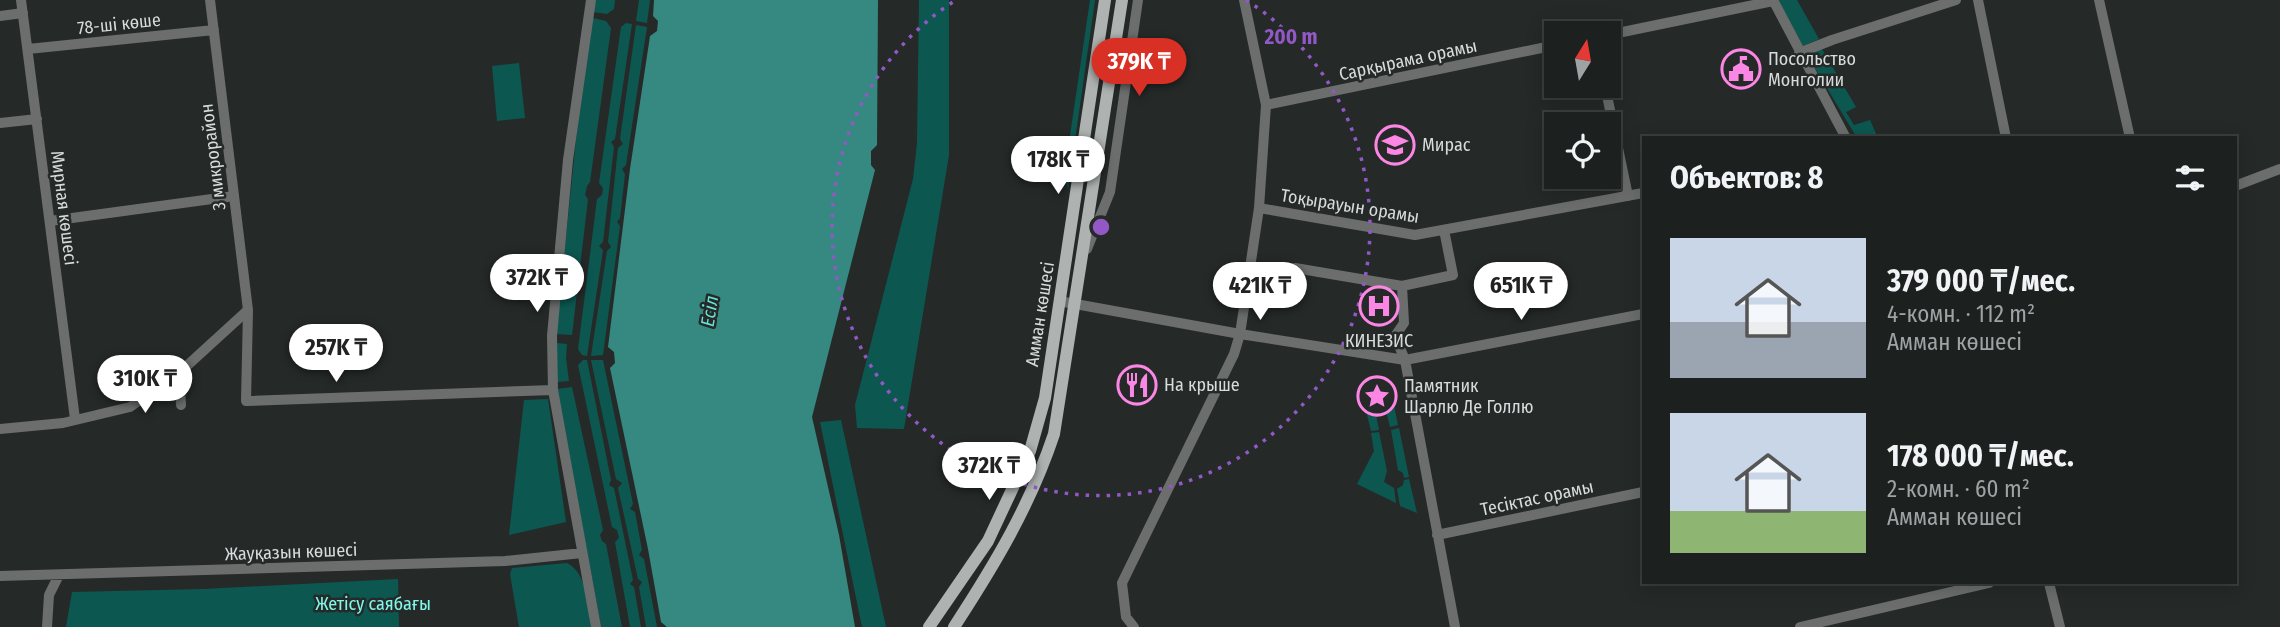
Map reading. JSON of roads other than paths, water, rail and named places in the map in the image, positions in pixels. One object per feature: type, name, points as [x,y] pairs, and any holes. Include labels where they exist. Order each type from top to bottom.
[{"type":"main road","name":"Амман көшесі","points":[[929,627],[988,541],[1030,452],[1045,398],[1105,0]]},
{"type":"main road","name":"Амман көшесі","points":[[954,627],[1006,546],[1040,476],[1054,434],[1122,0]]},
{"type":"street","name":"Мирная көшесі","points":[[21,0],[75,419]]},
{"type":"street","name":"3 микрорайон","points":[[210,0],[248,310],[246,401],[552,390]]},
{"type":"street","points":[[592,0],[566,174],[553,312],[552,390],[596,627]]},
{"type":"street","name":"Амман көшесі","points":[[1081,263],[1110,192],[1138,0]]},
{"type":"street","points":[[1134,627],[1126,617],[1122,583],[1234,354],[1240,334],[1259,208],[1266,105],[1244,0]]},
{"type":"street","points":[[1799,53],[1956,0]]},
{"type":"street","points":[[1978,0],[2006,136]]},
{"type":"street","points":[[2099,0],[2130,136]]},
{"type":"street","points":[[1621,32],[1773,1],[1845,136]]},
{"type":"street","points":[[0,16],[23,13]]},
{"type":"street","name":"78-ші көше","points":[[28,49],[214,30]]},
{"type":"street","name":"Сарқырама орамы","points":[[1266,105],[1544,48]]},
{"type":"street","points":[[1608,98],[1628,196]]},
{"type":"street","points":[[0,123],[37,119]]},
{"type":"street","points":[[2237,185],[2280,169]]},
{"type":"street","name":"Тоқырауын орамы","points":[[1259,208],[1415,235],[1642,192]]},
{"type":"street","points":[[50,221],[234,196]]},
{"type":"street","points":[[1295,268],[1402,286],[1453,275],[1444,230]]},
{"type":"street","points":[[1402,286],[1404,323],[1395,336],[1405,360],[1455,627]]},
{"type":"street","points":[[1059,301],[1240,334],[1405,360],[1642,314]]},
{"type":"street","points":[[0,429],[63,423],[130,407],[179,373],[248,310]]},
{"type":"street","points":[[179,373],[181,405]]},
{"type":"street","name":"Тесіктас орамы","points":[[1437,535],[1642,492]]},
{"type":"street","name":"Жауқазын көшесі","points":[[0,576],[505,561],[582,553]]},
{"type":"street","points":[[47,627],[49,595],[59,575]]},
{"type":"street","points":[[1800,627],[1985,584]]},
{"type":"street","points":[[2049,584],[2060,627]]},
{"type":"water","name":"Есіл","points":[[654,0],[878,0],[877,145],[871,151],[871,165],[875,170],[812,417],[839,535],[855,627],[667,627],[661,622],[610,368],[615,363],[614,352],[608,347],[650,36],[657,31],[658,21],[653,16]]},
{"type":"place","name":"Посольство Монголии","points":[[1741,69]]},
{"type":"place","name":"Мирас","points":[[1395,145]]},
{"type":"place","name":"КИНЕЗИС","points":[[1379,306]]},
{"type":"place","name":"На крыше","points":[[1137,385]]},
{"type":"place","name":"Памятник Шарлю Де Голлю","points":[[1377,396]]},
{"type":"park label","name":"Жетісу саябағы","points":[[373,604]]}]
